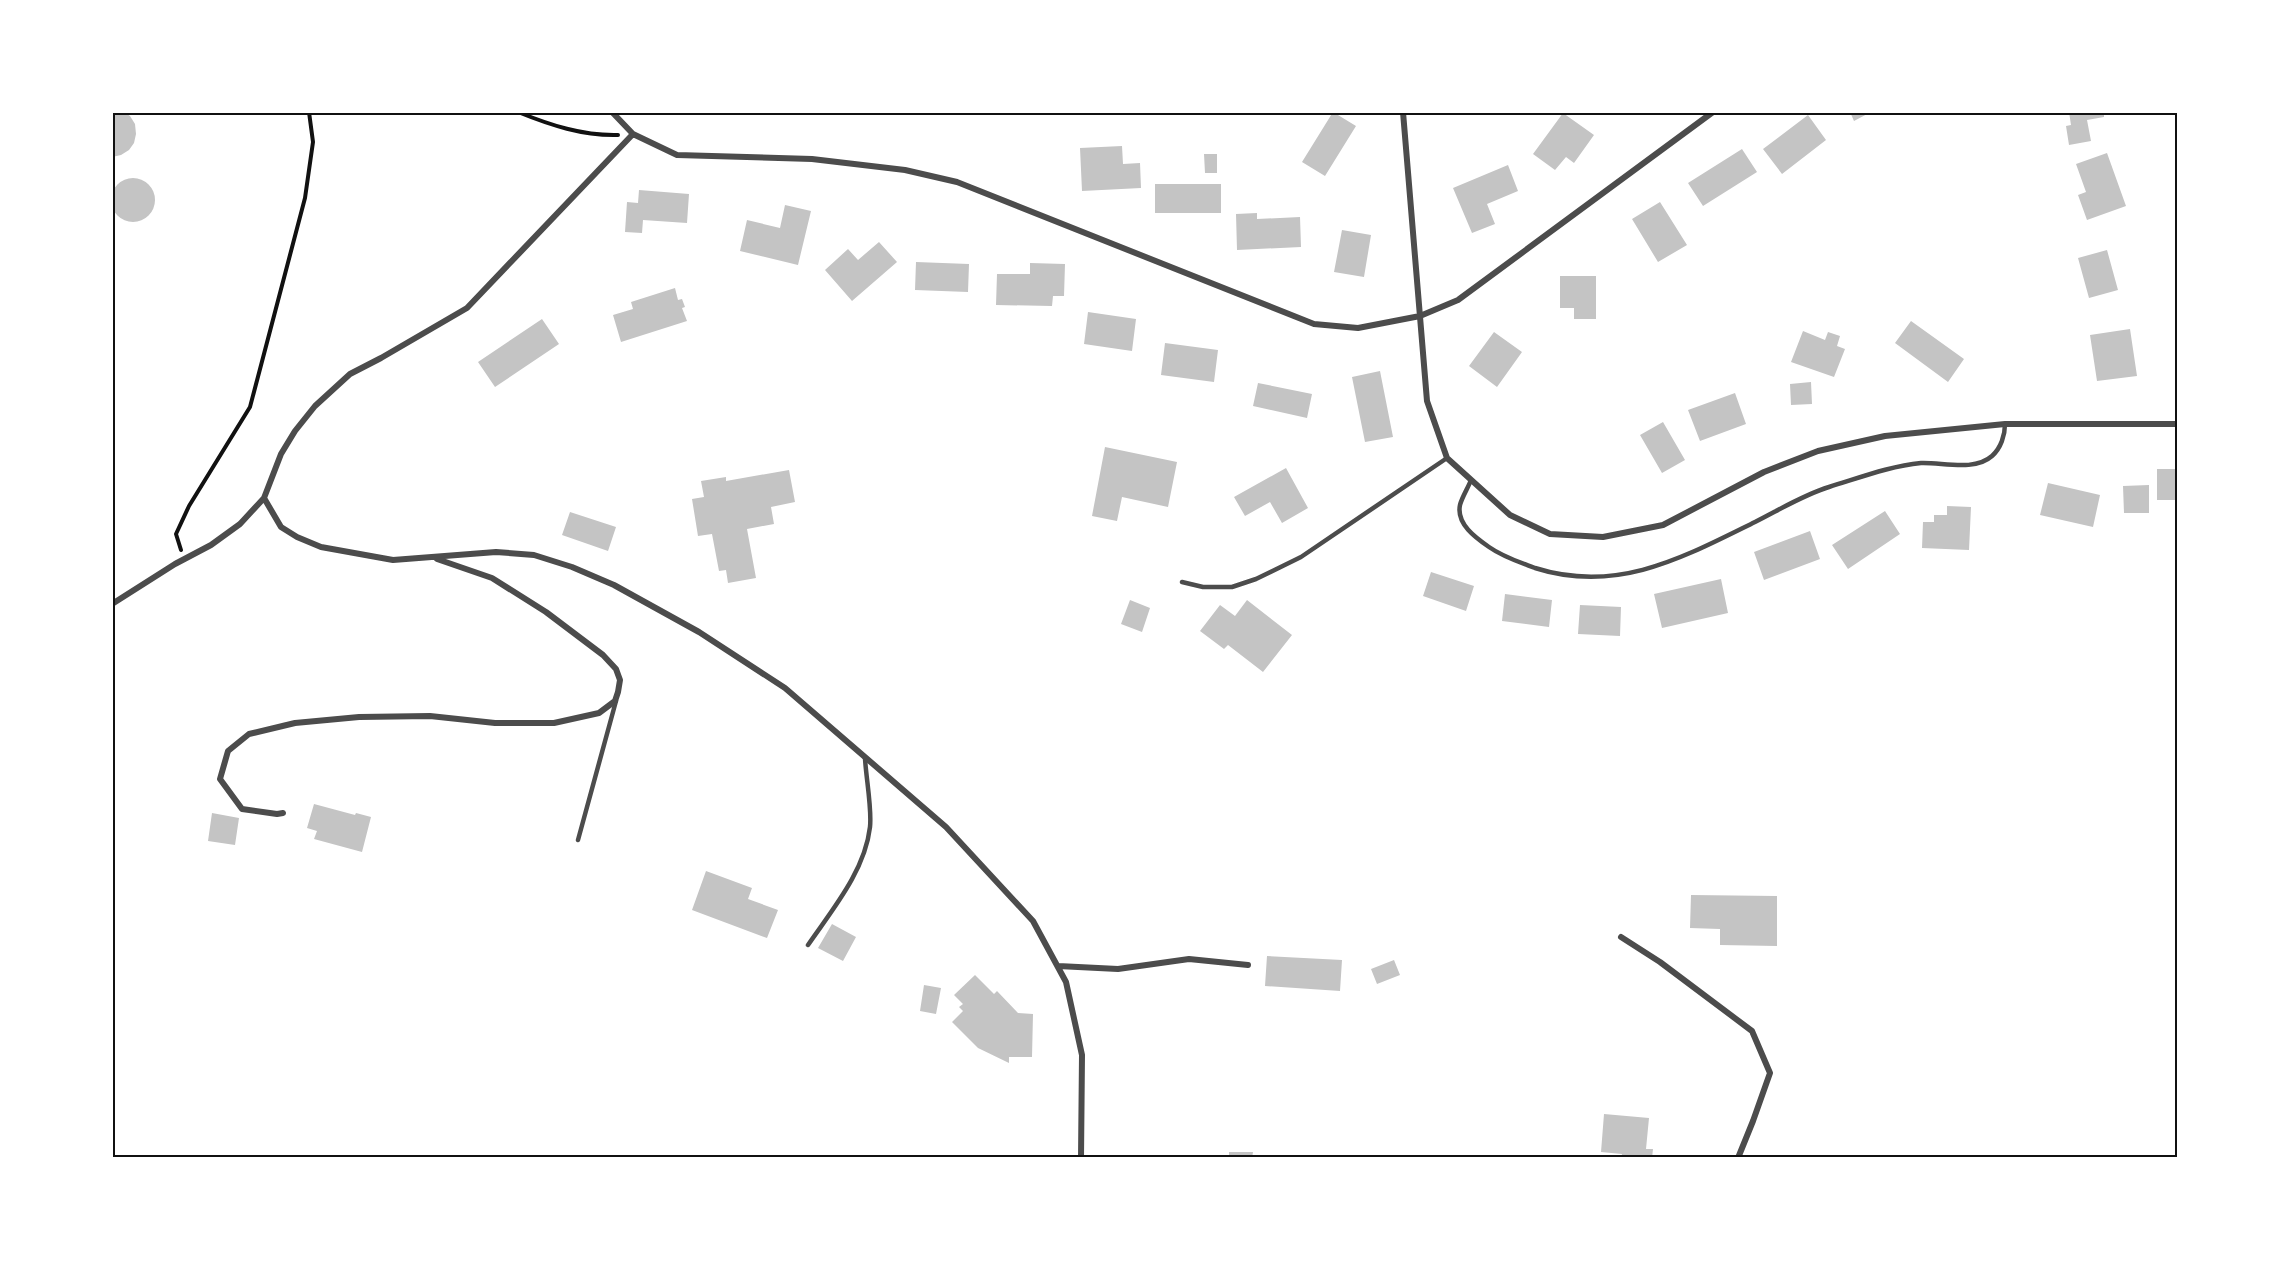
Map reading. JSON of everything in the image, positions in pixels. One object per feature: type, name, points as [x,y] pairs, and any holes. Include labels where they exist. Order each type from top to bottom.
[{"type":"street","points":[[612,112],[633,134],[677,155],[812,159],[905,170],[957,182],[1314,324],[1358,328],[1420,316],[1458,300],[1713,112]]},
{"type":"street","points":[[1403,112],[1427,401],[1447,458],[1510,515],[1550,534],[1603,537],[1663,525],[1764,472],[1818,452],[1885,436],[2005,424],[2178,424]]},
{"type":"street","points":[[112,604],[240,524],[264,498],[281,454],[295,430],[315,406],[350,374],[467,308],[633,134]]},
{"type":"street","points":[[264,498],[281,527],[321,548],[393,560],[496,552],[534,555],[572,567],[614,585],[699,632],[785,688],[946,827],[1033,921],[1066,982],[1082,1055],[1081,1158]]},
{"type":"street","points":[[283,813],[242,808],[220,779],[228,751],[249,734],[296,723],[359,717],[430,716],[495,723],[554,723],[599,713],[615,701],[620,680],[616,669],[603,655],[546,612],[492,578],[434,558]]},
{"type":"street","points":[[1621,937],[1660,962],[1752,1031],[1770,1073],[1738,1158]]},
{"type":"street","points":[[1058,966],[1118,969],[1189,959],[1248,966]]},
{"type":"lane","points":[[1471,480],[1460,507],[1463,522],[1475,538],[1496,552],[1522,563],[1575,578],[1596,578],[1640,570],[1676,559],[1820,490],[1855,479],[1892,468],[1921,463],[1977,464],[1992,457],[2005,435],[2005,424]]},
{"type":"lane","points":[[1182,582],[1203,587],[1233,588],[1256,579],[1301,557],[1447,458]]},
{"type":"lane","points":[[578,840],[618,692]]},
{"type":"lane","points":[[808,945],[845,891],[862,856],[870,827],[865,758]]},
{"type":"path","points":[[184,559],[176,534],[189,506],[250,407],[305,198],[313,142],[309,112]]},
{"type":"path","points":[[518,112],[543,122],[596,135],[633,134]]},
{"type":"building","points":[[112,112],[124,112],[130,116],[135,124],[136,134],[129,150],[112,157]]},
{"type":"building","points":[[1333,112],[1356,126],[1325,176],[1302,162]]},
{"type":"building","points":[[1850,112],[1871,112],[1854,121]]},
{"type":"building","points":[[2069,112],[2104,112],[2104,117],[2087,120],[2091,141],[2069,145],[2066,126],[2071,125]]},
{"type":"building","points":[[1563,113],[1594,135],[1574,163],[1566,157],[1555,170],[1533,154]]},
{"type":"building","points":[[1808,115],[1826,140],[1782,174],[1763,149]]},
{"type":"building","points":[[1122,146],[1123,164],[1140,163],[1141,188],[1082,191],[1080,148]]},
{"type":"building","points":[[1742,149],[1757,172],[1703,206],[1688,183]]},
{"type":"building","points":[[2107,153],[2126,206],[2087,220],[2078,195],[2086,192],[2076,164]]},
{"type":"building","points":[[1204,154],[1217,154],[1217,173],[1205,173]]},
{"type":"building","points":[[1508,165],[1518,191],[1487,204],[1495,224],[1472,233],[1453,188]]},
{"type":"building","points":[[133,178],[142,179],[149,184],[154,191],[154,209],[149,216],[142,221],[133,222],[124,221],[117,216],[112,209],[111,200],[112,191],[117,184],[124,179]]},
{"type":"building","points":[[1155,184],[1221,184],[1221,213],[1155,213]]},
{"type":"building","points":[[639,190],[689,194],[687,223],[643,220],[642,233],[625,232],[627,202],[638,203]]},
{"type":"building","points":[[1660,202],[1687,245],[1658,262],[1632,219]]},
{"type":"building","points":[[785,205],[811,211],[798,265],[740,251],[747,220],[780,228]]},
{"type":"building","points":[[1257,213],[1257,219],[1300,217],[1301,247],[1237,250],[1236,214]]},
{"type":"building","points":[[1342,230],[1371,235],[1364,277],[1334,272]]},
{"type":"building","points":[[879,242],[897,262],[852,301],[825,270],[848,249],[858,260]]},
{"type":"building","points":[[2107,250],[2118,290],[2089,298],[2078,258]]},
{"type":"building","points":[[916,262],[969,264],[968,292],[915,290]]},
{"type":"building","points":[[1030,263],[1065,264],[1064,296],[1053,296],[1052,306],[996,305],[997,274],[1030,274]]},
{"type":"building","points":[[1560,276],[1596,276],[1596,319],[1574,319],[1574,308],[1560,308]]},
{"type":"building","points":[[675,288],[678,300],[682,299],[685,307],[682,308],[687,321],[621,342],[613,315],[633,309],[631,302]]},
{"type":"building","points":[[1088,312],[1136,319],[1132,351],[1084,344]]},
{"type":"building","points":[[542,319],[559,344],[495,387],[478,362]]},
{"type":"building","points":[[1911,321],[1964,359],[1948,382],[1895,343]]},
{"type":"building","points":[[2130,329],[2137,376],[2097,381],[2090,335]]},
{"type":"building","points":[[1803,331],[1825,340],[1828,332],[1840,336],[1837,346],[1845,349],[1834,377],[1791,362]]},
{"type":"building","points":[[1494,332],[1522,352],[1497,387],[1469,366]]},
{"type":"building","points":[[1165,343],[1218,350],[1214,382],[1161,375]]},
{"type":"building","points":[[1380,371],[1393,437],[1365,442],[1352,377]]},
{"type":"building","points":[[1811,382],[1812,404],[1791,405],[1790,384]]},
{"type":"building","points":[[1258,383],[1312,394],[1307,418],[1253,406]]},
{"type":"building","points":[[1735,393],[1746,424],[1700,441],[1688,410]]},
{"type":"building","points":[[1663,422],[1685,460],[1662,473],[1640,435]]},
{"type":"building","points":[[1105,447],[1177,462],[1168,507],[1122,497],[1117,521],[1092,516]]},
{"type":"building","points":[[1286,468],[1308,508],[1282,523],[1270,502],[1245,516],[1234,497]]},
{"type":"building","points":[[2157,469],[2178,469],[2178,500],[2157,500]]},
{"type":"building","points":[[789,470],[795,502],[771,507],[774,524],[747,529],[756,578],[728,583],[726,570],[719,571],[712,534],[698,536],[692,499],[704,497],[701,481],[726,477],[726,481]]},
{"type":"building","points":[[2048,483],[2100,495],[2093,527],[2040,515]]},
{"type":"building","points":[[2149,485],[2149,513],[2124,513],[2123,486]]},
{"type":"building","points":[[1947,506],[1971,507],[1969,550],[1922,548],[1923,522],[1934,522],[1934,515],[1947,515]]},
{"type":"building","points":[[1885,511],[1900,534],[1848,569],[1832,545]]},
{"type":"building","points":[[570,512],[616,527],[608,551],[562,535]]},
{"type":"building","points":[[1810,531],[1820,559],[1764,580],[1754,552]]},
{"type":"building","points":[[1431,572],[1474,586],[1466,611],[1423,596]]},
{"type":"building","points":[[1721,579],[1728,613],[1662,628],[1654,594]]},
{"type":"building","points":[[1505,594],[1552,600],[1549,627],[1502,621]]},
{"type":"building","points":[[1130,600],[1150,608],[1142,632],[1121,624]]},
{"type":"building","points":[[1247,600],[1292,635],[1263,672],[1228,645],[1224,649],[1200,631],[1220,605],[1235,616]]},
{"type":"building","points":[[1580,605],[1621,607],[1620,636],[1578,634]]},
{"type":"building","points":[[314,804],[371,817],[362,852],[314,839],[317,831],[307,828]]},
{"type":"building","points":[[212,813],[239,818],[235,845],[208,841]]},
{"type":"building","points":[[706,871],[752,888],[748,899],[778,910],[767,938],[692,910]]},
{"type":"building","points":[[1691,895],[1777,896],[1777,946],[1720,945],[1720,929],[1690,928]]},
{"type":"building","points":[[832,924],[856,937],[843,961],[818,948]]},
{"type":"building","points":[[1267,956],[1342,960],[1340,991],[1265,986]]},
{"type":"building","points":[[1394,960],[1400,975],[1377,984],[1371,969]]},
{"type":"building","points":[[975,975],[994,994],[997,991],[1018,1013],[1033,1014],[1032,1057],[1009,1057],[1009,1063],[978,1048],[952,1022],[963,1011],[959,1007],[963,1004],[954,995]]},
{"type":"building","points":[[924,985],[941,988],[936,1014],[920,1011]]},
{"type":"building","points":[[1604,1114],[1649,1118],[1646,1149],[1653,1149],[1652,1158],[1621,1158],[1622,1154],[1601,1152]]},
{"type":"building","points":[[1229,1152],[1253,1152],[1252,1158],[1229,1158]]}]
